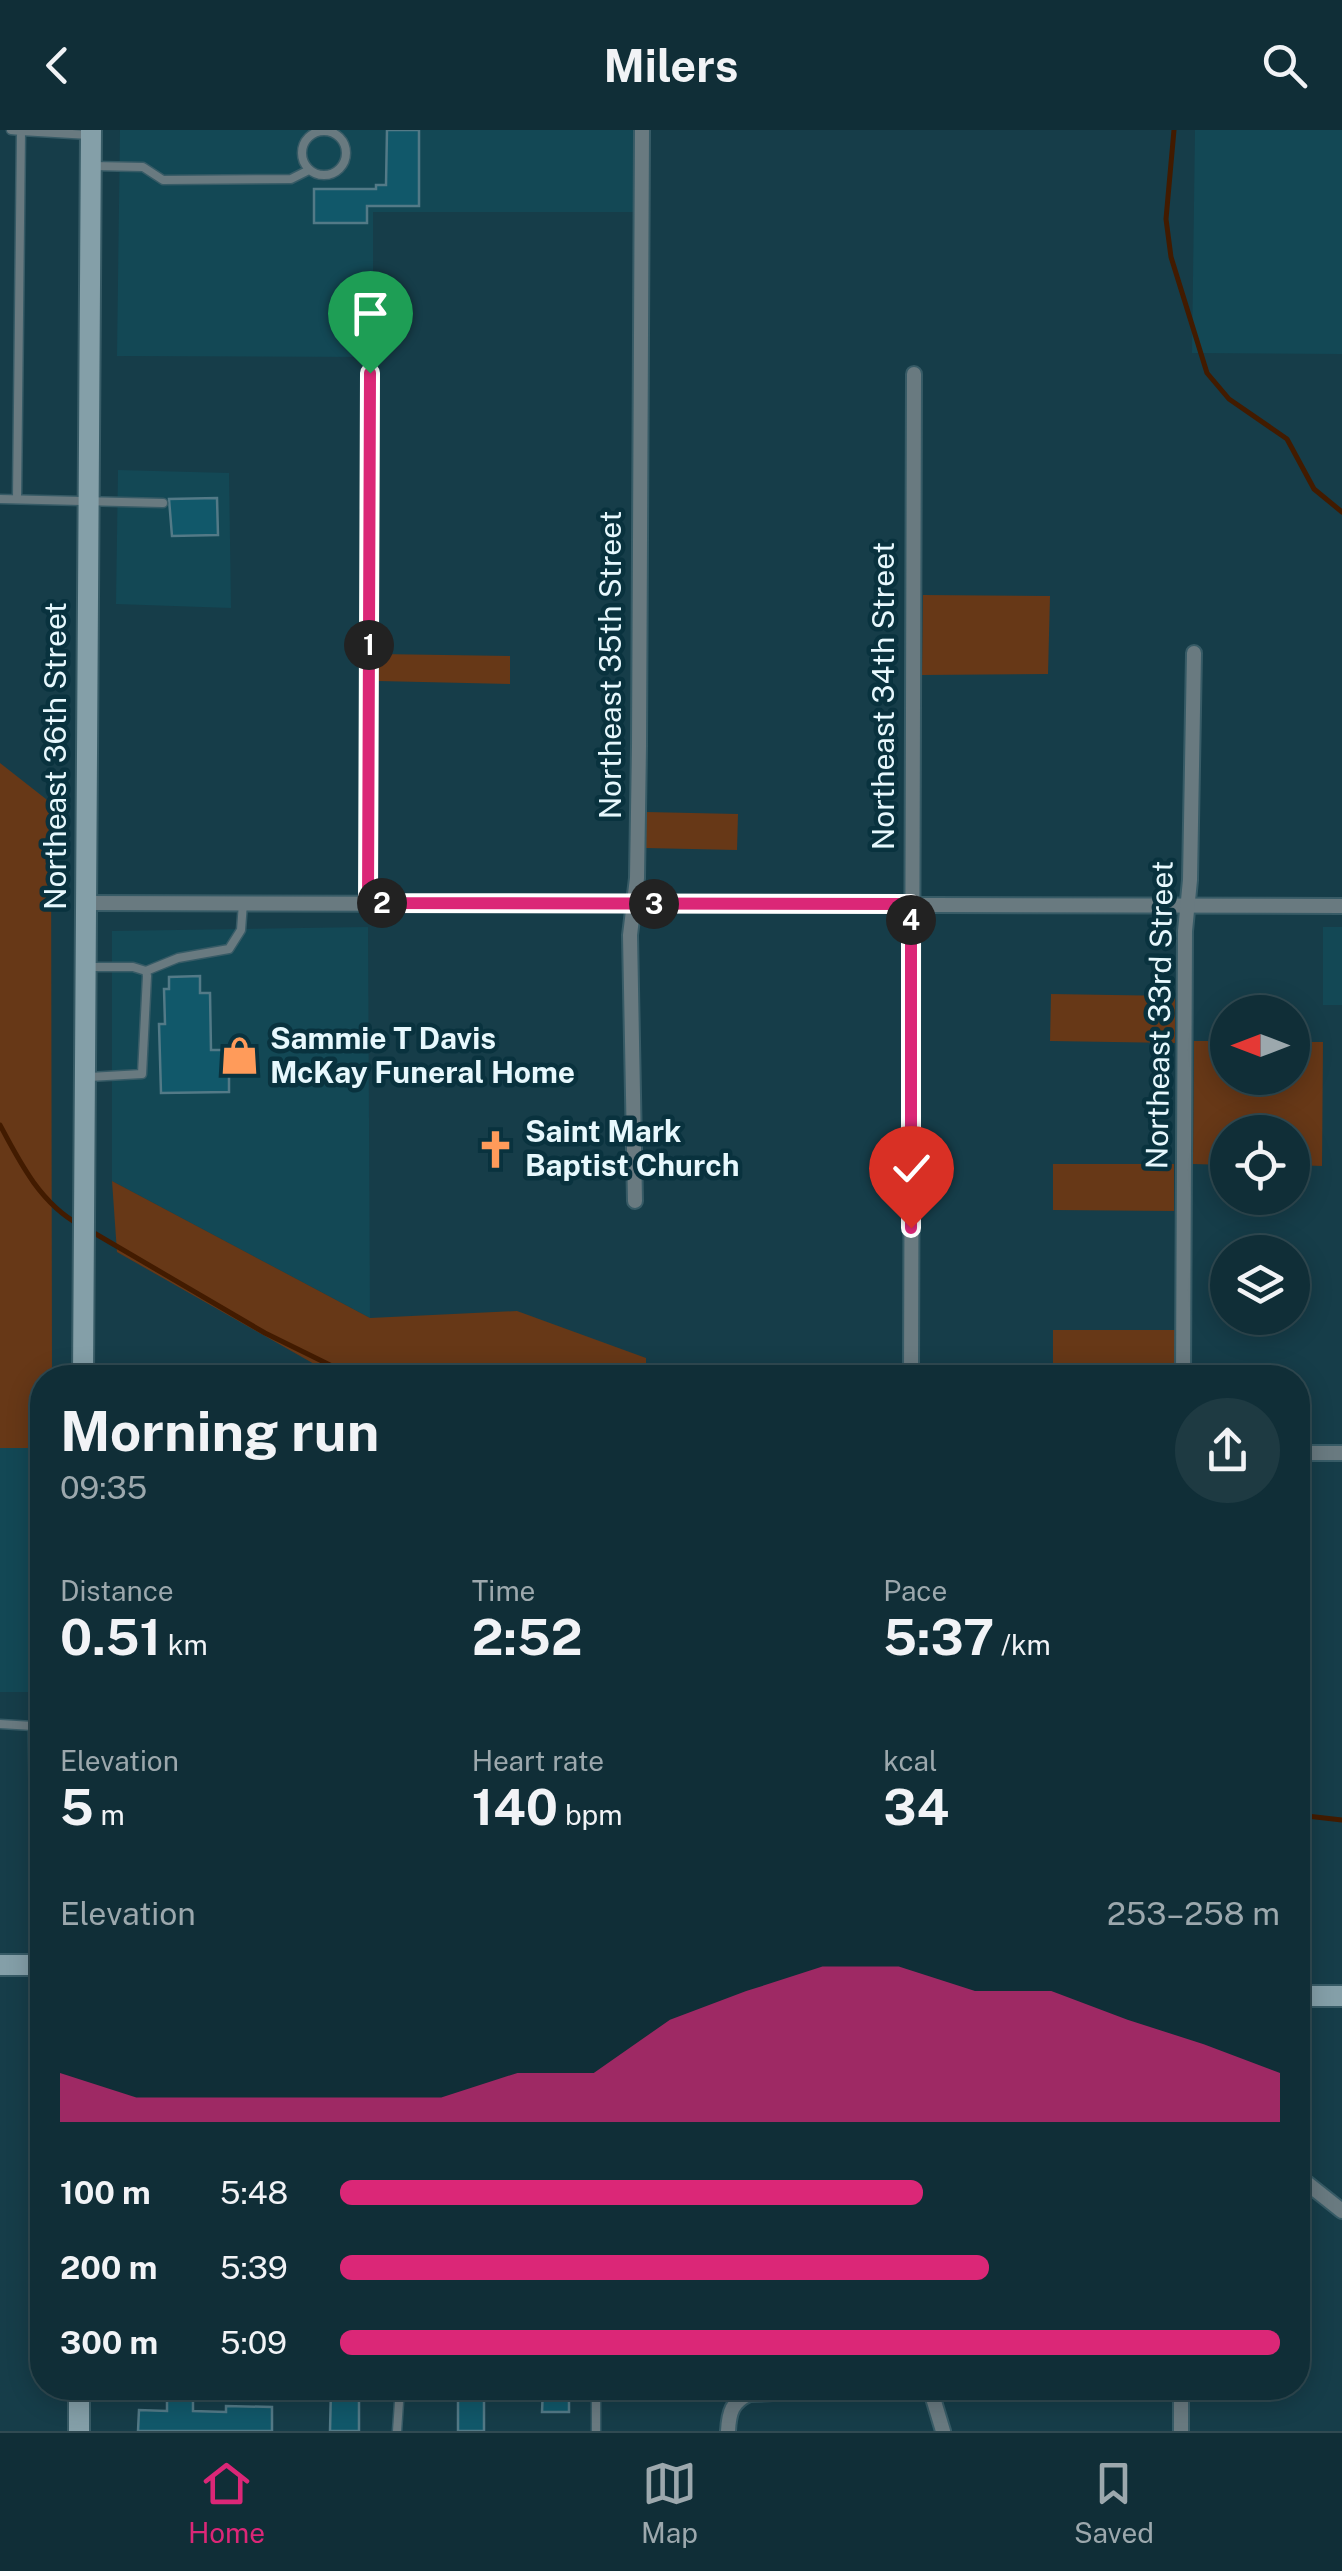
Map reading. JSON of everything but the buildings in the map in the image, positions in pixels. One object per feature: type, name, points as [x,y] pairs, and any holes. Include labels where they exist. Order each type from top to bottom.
[{"type":"main road","name":"Northeast 36th Street","points":[[83,1365],[89,132]]},
{"type":"main road","points":[[0,1965],[30,1965]]},
{"type":"main road","points":[[1310,1996],[1342,1996]]},
{"type":"main road","points":[[78,2431],[79,2400]]},
{"type":"street","name":"Northeast 35th Street","points":[[635,1201],[630,935],[634,904],[644,377],[640,354],[642,130]]},
{"type":"street","points":[[368,903],[370,373]]},
{"type":"street","name":"Northeast 34th Street","points":[[911,1365],[914,374]]},
{"type":"street","name":"Northeast 33rd Street","points":[[1183,1365],[1194,653]]},
{"type":"street","points":[[86,903],[1342,906]]},
{"type":"street","points":[[1310,1453],[1342,1453]]},
{"type":"street","points":[[1310,2185],[1342,2210]]},
{"type":"street","points":[[728,2431],[731,2408],[737,2400]]},
{"type":"street","points":[[933,2400],[942,2431]]},
{"type":"street","points":[[1181,2400],[1181,2431]]},
{"type":"lane","points":[[12,130],[89,132]]},
{"type":"lane","points":[[17,499],[21,131]]},
{"type":"lane","points":[[89,166],[143,167],[163,180],[291,180],[309,170],[330,175],[342,167],[346,147],[337,135],[323,131],[305,142],[302,157],[309,170]]},
{"type":"lane","points":[[0,499],[164,504]]},
{"type":"lane","points":[[85,967],[133,967],[146,971],[178,958],[229,949],[241,930],[242,903]]},
{"type":"lane","points":[[85,1076],[142,1074],[146,971]]},
{"type":"lane","points":[[0,1724],[30,1725]]},
{"type":"lane","points":[[398,2431],[399,2400]]},
{"type":"lane","points":[[596,2400],[596,2431]]},
{"type":"shaded area","points":[[120,130],[644,130],[644,212],[373,212],[373,357],[117,356]]},
{"type":"shaded area","points":[[1195,130],[1342,130],[1342,354],[1192,353]]},
{"type":"shaded area","points":[[118,470],[229,473],[231,608],[116,604]]},
{"type":"shaded area","points":[[923,595],[1050,596],[1048,674],[922,675]]},
{"type":"shaded area","points":[[379,654],[510,656],[510,684],[378,681]]},
{"type":"shaded area","points":[[0,763],[51,803],[52,1365],[30,1365],[30,1448],[0,1448]]},
{"type":"shaded area","points":[[646,812],[738,814],[737,850],[645,848]]},
{"type":"shaded area","name":"Sammie T Davis McKay Funeral Home","points":[[368,927],[370,1318],[112,1181],[112,931]]},
{"type":"shaded area","points":[[1323,927],[1342,927],[1342,1005],[1323,1005]]},
{"type":"shaded area","points":[[1051,994],[1175,996],[1175,1043],[1050,1041]]},
{"type":"shaded area","points":[[1194,1041],[1210,1041],[1210,1095],[1310,1095],[1310,1042],[1323,1042],[1322,1166],[1310,1166],[1310,1115],[1210,1115],[1210,1164],[1193,1164]]},
{"type":"shaded area","points":[[1053,1164],[1174,1164],[1174,1211],[1053,1210]]},
{"type":"shaded area","points":[[112,1181],[370,1318],[517,1311],[646,1358],[646,1365],[316,1365],[117,1252]]},
{"type":"shaded area","points":[[1053,1330],[1178,1330],[1178,1365],[1053,1365]]},
{"type":"shaded area","points":[[0,1448],[30,1448],[30,1692],[0,1692]]},
{"type":"waterway","points":[[1174,130],[1166,219],[1171,257],[1207,373],[1229,399],[1287,439],[1314,489],[1342,512]]},
{"type":"waterway","points":[[0,1125],[43,1194],[80,1225]]},
{"type":"waterway","points":[[89,1230],[265,1333],[330,1365]]},
{"type":"waterway","points":[[1310,1816],[1342,1820]]},
{"type":"place","name":"Sammie T Davis McKay Funeral Home","points":[[240,1056]]},
{"type":"place","name":"Saint Mark Baptist Church","points":[[495,1149]]},
{"type":"route","points":[[370,373],[368,903],[911,904],[911,1228]]}]
